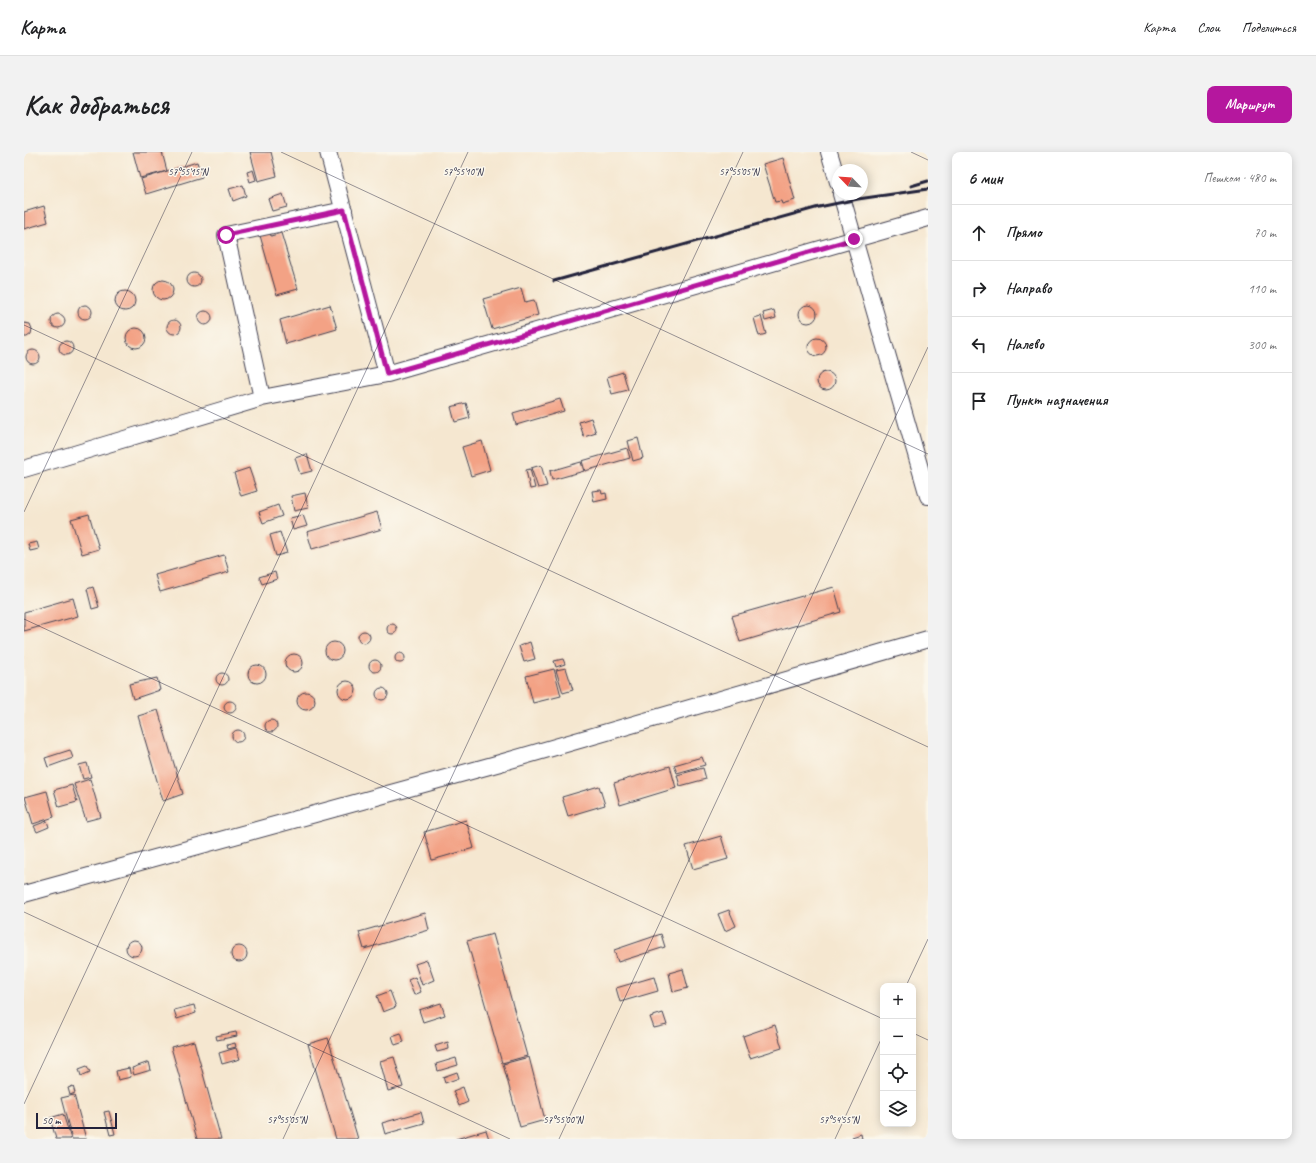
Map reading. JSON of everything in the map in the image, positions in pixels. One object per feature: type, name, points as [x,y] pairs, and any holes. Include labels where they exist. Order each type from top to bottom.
[{"type":"lane","points":[[328,152],[387,374]]},
{"type":"lane","points":[[830,152],[833,164]]},
{"type":"lane","points":[[843,200],[928,496]]},
{"type":"lane","points":[[262,398],[226,235],[344,210]]},
{"type":"lane","points":[[24,469],[262,398],[387,374],[928,218]]},
{"type":"lane","points":[[24,894],[500,763],[928,639]]},
{"type":"building","points":[[133,152],[162,152],[167,171],[140,178]]},
{"type":"building","points":[[250,152],[271,152],[277,176],[258,181]]},
{"type":"building","points":[[783,158],[795,200],[782,204],[781,201],[775,202],[763,164]]},
{"type":"building","points":[[197,162],[202,177],[146,194],[141,179]]},
{"type":"building","points":[[253,170],[256,180],[250,182],[247,172]]},
{"type":"building","points":[[243,185],[246,196],[233,201],[229,189]]},
{"type":"building","points":[[283,194],[287,207],[272,211],[268,199]]},
{"type":"building","points":[[44,206],[48,222],[24,229],[24,212]]},
{"type":"building","points":[[269,229],[271,236],[281,233],[298,289],[277,295],[259,232]]},
{"type":"building","points":[[191,273],[197,273],[201,277],[201,283],[197,287],[191,287],[187,283],[187,277]]},
{"type":"building","points":[[163,280],[170,283],[173,290],[170,297],[163,300],[156,297],[153,290],[156,283]]},
{"type":"building","points":[[521,288],[525,302],[534,300],[538,315],[492,329],[483,299]]},
{"type":"building","points":[[125,291],[132,294],[135,301],[132,308],[125,311],[118,308],[115,301],[118,294]]},
{"type":"building","points":[[82,305],[88,305],[92,309],[92,315],[88,319],[82,319],[78,315],[78,309]]},
{"type":"building","points":[[330,305],[337,329],[286,344],[280,320]]},
{"type":"building","points":[[804,305],[812,305],[817,310],[815,321],[812,323],[804,323],[799,318],[799,310]]},
{"type":"building","points":[[774,310],[776,318],[765,321],[763,313]]},
{"type":"building","points":[[202,311],[208,311],[212,315],[212,321],[208,325],[202,325],[198,321],[198,315]]},
{"type":"building","points":[[55,314],[61,314],[65,318],[65,324],[61,328],[55,328],[51,324],[51,318]]},
{"type":"building","points":[[761,316],[766,334],[759,336],[754,318]]},
{"type":"building","points":[[171,320],[177,320],[181,324],[181,330],[177,334],[171,334],[167,330],[167,324]]},
{"type":"building","points":[[24,323],[30,324],[32,329],[31,334],[27,337],[24,337]]},
{"type":"building","points":[[136,328],[143,331],[146,338],[143,345],[136,348],[129,345],[126,338],[129,331]]},
{"type":"building","points":[[813,338],[821,338],[826,343],[824,354],[821,356],[813,356],[808,351],[808,343]]},
{"type":"building","points":[[63,341],[69,341],[73,345],[73,351],[69,355],[63,355],[59,351],[59,345]]},
{"type":"building","points":[[30,350],[36,350],[40,354],[40,360],[36,364],[30,364],[26,360],[26,354]]},
{"type":"building","points":[[623,372],[628,390],[612,394],[607,377]]},
{"type":"building","points":[[822,372],[830,372],[835,377],[833,388],[830,390],[822,390],[817,385],[817,377]]},
{"type":"building","points":[[560,399],[564,411],[516,425],[513,413]]},
{"type":"building","points":[[466,403],[470,418],[455,422],[451,407]]},
{"type":"building","points":[[591,418],[596,433],[584,437],[579,422]]},
{"type":"building","points":[[638,438],[643,458],[633,461],[628,441]]},
{"type":"building","points":[[482,441],[490,470],[471,476],[462,447]]},
{"type":"building","points":[[627,448],[630,458],[585,471],[582,461]]},
{"type":"building","points":[[307,454],[312,471],[300,474],[295,458]]},
{"type":"building","points":[[581,462],[584,471],[552,480],[550,471]]},
{"type":"building","points":[[541,465],[547,486],[538,488],[531,468]]},
{"type":"building","points":[[249,468],[257,491],[241,496],[234,473]]},
{"type":"building","points":[[530,469],[535,488],[530,489],[526,470]]},
{"type":"building","points":[[601,490],[602,494],[606,493],[607,499],[594,502],[592,491]]},
{"type":"building","points":[[305,493],[308,508],[294,511],[291,496]]},
{"type":"building","points":[[278,505],[282,516],[263,523],[259,512]]},
{"type":"building","points":[[377,512],[382,529],[312,549],[307,532]]},
{"type":"building","points":[[89,514],[99,549],[82,554],[71,519]]},
{"type":"building","points":[[303,515],[307,526],[293,530],[290,518]]},
{"type":"building","points":[[280,532],[287,553],[276,556],[270,535]]},
{"type":"building","points":[[37,542],[39,549],[30,551],[28,544]]},
{"type":"building","points":[[224,555],[229,572],[160,592],[155,575]]},
{"type":"building","points":[[275,572],[277,579],[262,584],[259,577]]},
{"type":"building","points":[[93,587],[99,607],[92,609],[87,589]]},
{"type":"building","points":[[834,587],[841,612],[740,642],[732,616]]},
{"type":"building","points":[[73,598],[78,616],[24,631],[24,612]]},
{"type":"building","points":[[390,624],[394,624],[396,625],[396,633],[390,634],[387,631],[387,627]]},
{"type":"building","points":[[362,631],[366,631],[370,637],[366,643],[362,643],[358,639],[358,635]]},
{"type":"building","points":[[334,642],[340,645],[343,651],[340,657],[334,660],[328,657],[325,651],[328,645]]},
{"type":"building","points":[[530,642],[535,659],[524,662],[519,646]]},
{"type":"building","points":[[398,653],[402,653],[404,654],[404,662],[398,663],[395,660],[395,656]]},
{"type":"building","points":[[294,654],[300,657],[303,663],[300,669],[294,672],[288,669],[285,663],[288,657]]},
{"type":"building","points":[[563,659],[565,664],[556,667],[554,661]]},
{"type":"building","points":[[373,660],[377,660],[381,666],[377,672],[373,672],[369,668],[369,664]]},
{"type":"building","points":[[257,665],[263,668],[266,674],[263,680],[257,683],[251,680],[248,674],[251,668]]},
{"type":"building","points":[[566,668],[573,690],[563,693],[556,670]]},
{"type":"building","points":[[554,669],[561,696],[533,703],[526,676]]},
{"type":"building","points":[[220,673],[224,673],[228,679],[224,685],[220,685],[216,681],[216,677]]},
{"type":"building","points":[[157,678],[160,690],[133,699],[129,684]]},
{"type":"building","points":[[347,681],[353,684],[356,690],[353,696],[347,699],[341,696],[338,690],[341,684]]},
{"type":"building","points":[[380,688],[384,688],[388,694],[384,700],[380,700],[376,696],[376,692]]},
{"type":"building","points":[[306,692],[312,695],[315,701],[312,707],[306,710],[300,707],[297,701],[300,695]]},
{"type":"building","points":[[228,701],[232,701],[236,707],[232,713],[228,713],[224,709],[224,705]]},
{"type":"building","points":[[158,710],[183,794],[163,801],[138,716]]},
{"type":"building","points":[[269,720],[273,720],[277,726],[273,732],[269,732],[265,728],[265,724]]},
{"type":"building","points":[[236,730],[240,730],[244,736],[240,742],[236,742],[232,738],[232,734]]},
{"type":"building","points":[[70,750],[73,758],[48,767],[45,758]]},
{"type":"building","points":[[702,757],[705,765],[677,773],[674,765]]},
{"type":"building","points":[[87,763],[91,777],[83,779],[79,765]]},
{"type":"building","points":[[670,766],[676,788],[620,805],[614,783]]},
{"type":"building","points":[[703,768],[706,779],[680,786],[677,775]]},
{"type":"building","points":[[90,779],[101,817],[86,821],[74,784]]},
{"type":"building","points":[[72,785],[77,802],[59,807],[54,790]]},
{"type":"building","points":[[599,786],[605,805],[568,816],[562,797]]},
{"type":"building","points":[[47,791],[54,817],[33,824],[25,797]]},
{"type":"building","points":[[466,820],[474,848],[432,860],[424,832]]},
{"type":"building","points":[[47,821],[49,827],[37,832],[34,826]]},
{"type":"building","points":[[721,836],[728,859],[693,869],[686,846]]},
{"type":"building","points":[[729,910],[736,926],[725,931],[718,914]]},
{"type":"building","points":[[425,913],[429,930],[364,949],[359,932]]},
{"type":"building","points":[[493,934],[527,1056],[502,1063],[467,941]]},
{"type":"building","points":[[661,934],[665,947],[618,962],[614,950]]},
{"type":"building","points":[[131,940],[137,940],[142,945],[140,954],[137,956],[131,956],[126,951],[126,945]]},
{"type":"building","points":[[236,946],[242,946],[247,951],[245,960],[242,962],[236,962],[231,957],[231,951]]},
{"type":"building","points":[[427,960],[434,980],[422,985],[415,964]]},
{"type":"building","points":[[683,969],[688,988],[673,992],[669,973]]},
{"type":"building","points":[[415,977],[421,992],[414,995],[408,980]]},
{"type":"building","points":[[654,977],[658,991],[620,1002],[616,988]]},
{"type":"building","points":[[390,991],[396,1007],[383,1012],[377,996]]},
{"type":"building","points":[[441,1003],[445,1015],[423,1022],[419,1010]]},
{"type":"building","points":[[194,1005],[196,1013],[177,1019],[174,1010]]},
{"type":"building","points":[[663,1013],[667,1025],[654,1028],[650,1017]]},
{"type":"building","points":[[775,1025],[782,1048],[750,1058],[743,1036]]},
{"type":"building","points":[[236,1032],[237,1036],[217,1040],[216,1036]]},
{"type":"building","points":[[401,1033],[404,1042],[395,1045],[392,1036]]},
{"type":"building","points":[[328,1038],[358,1139],[336,1139],[308,1044]]},
{"type":"building","points":[[194,1041],[221,1139],[197,1139],[171,1047]]},
{"type":"building","points":[[448,1042],[449,1049],[437,1052],[435,1046]]},
{"type":"building","points":[[235,1043],[236,1047],[228,1049],[227,1045]]},
{"type":"building","points":[[236,1048],[240,1059],[222,1064],[219,1053]]},
{"type":"building","points":[[394,1057],[403,1087],[388,1091],[380,1061]]},
{"type":"building","points":[[529,1057],[545,1120],[520,1127],[503,1064]]},
{"type":"building","points":[[456,1058],[458,1065],[438,1071],[436,1064]]},
{"type":"building","points":[[149,1062],[151,1070],[134,1075],[132,1068]]},
{"type":"building","points":[[87,1066],[90,1072],[81,1076],[79,1069]]},
{"type":"building","points":[[129,1068],[131,1077],[118,1080],[116,1071]]},
{"type":"building","points":[[457,1072],[459,1078],[445,1083],[443,1077]]},
{"type":"building","points":[[73,1086],[75,1093],[70,1095],[68,1088]]},
{"type":"building","points":[[463,1087],[468,1102],[459,1106],[453,1091]]},
{"type":"building","points":[[74,1095],[86,1139],[72,1139],[61,1098]]},
{"type":"building","points":[[109,1111],[115,1134],[110,1135],[104,1112]]},
{"type":"building","points":[[421,1112],[424,1123],[385,1134],[382,1123]]},
{"type":"building","points":[[63,1114],[71,1139],[56,1139],[50,1118]]},
{"type":"building","points":[[486,1130],[489,1139],[456,1139]]},
{"type":"building","points":[[861,1134],[862,1139],[853,1139],[852,1137]]},
{"type":"railway","points":[[911,186],[928,181]]},
{"type":"railway","points":[[554,281],[819,207],[858,199],[928,189]]},
{"type":"route","points":[[226,235],[344,210],[387,374],[854,239]]}]
